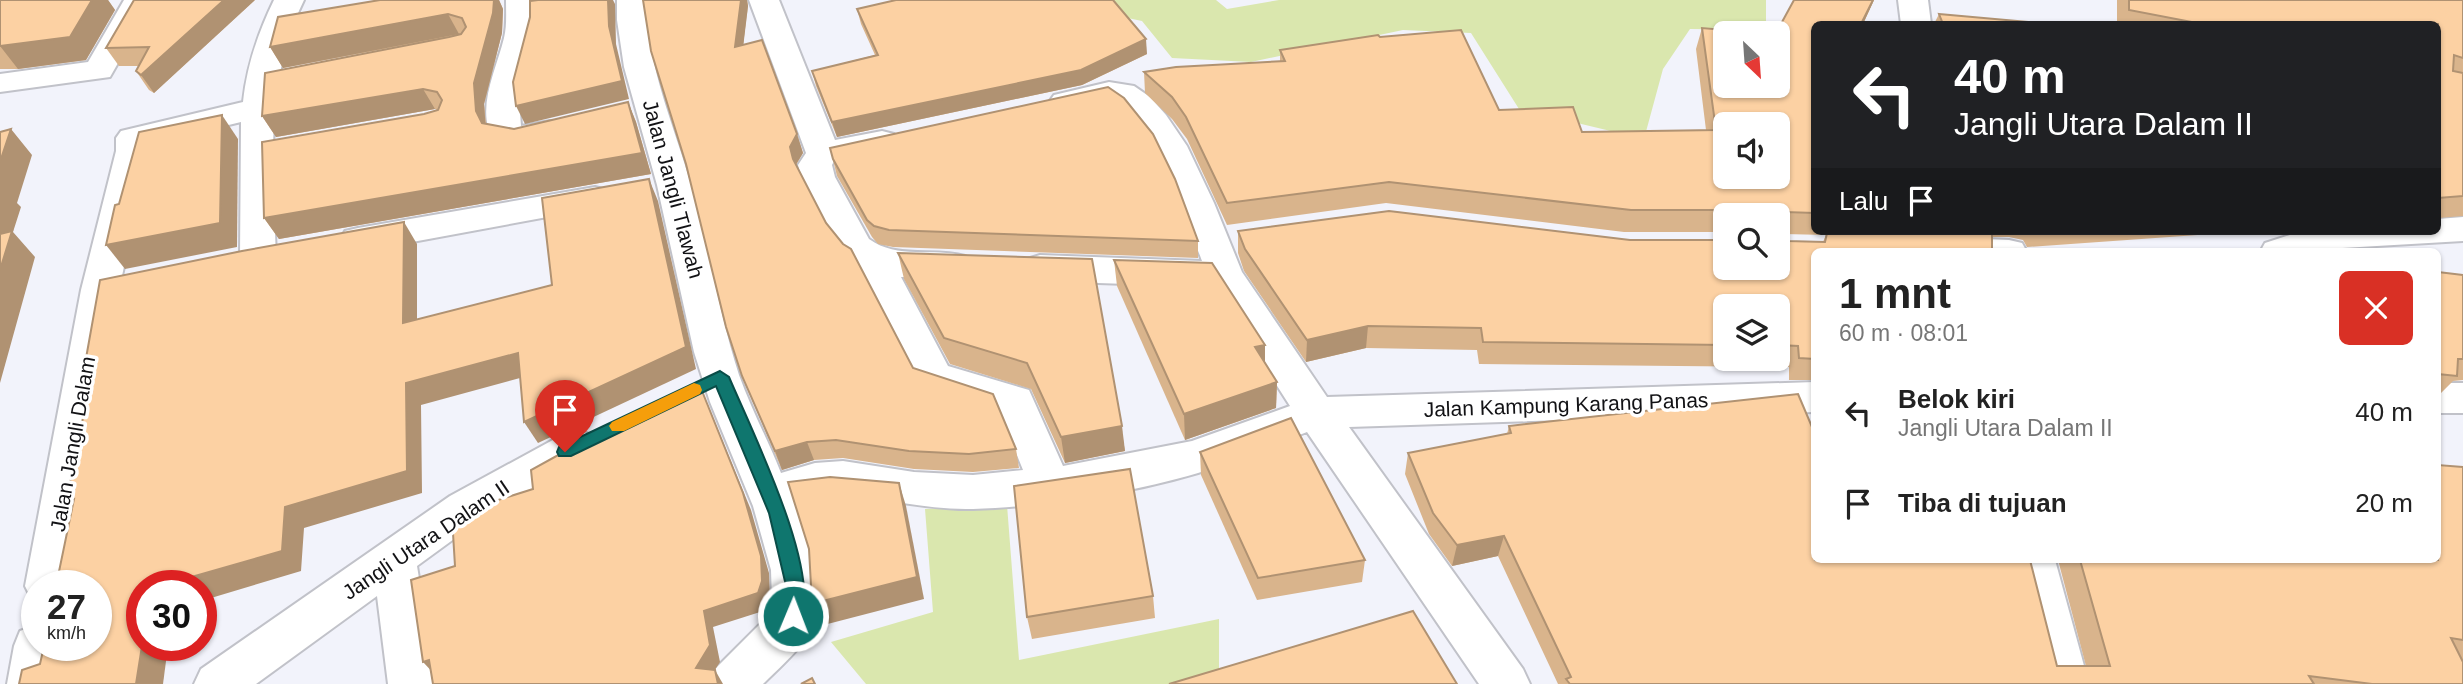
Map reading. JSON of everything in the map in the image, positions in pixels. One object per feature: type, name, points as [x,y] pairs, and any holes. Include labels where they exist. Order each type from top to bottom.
[{"type":"street","points":[[0,83],[99,70],[139,0]]},
{"type":"street","points":[[259,258],[257,153],[270,90],[273,27],[289,0]]},
{"type":"street","points":[[521,0],[520,35],[505,80],[502,123],[507,136],[524,137],[575,125]]},
{"type":"street","name":"Jalan Jangli Tlawah","points":[[632,0],[639,109],[651,188],[703,386],[778,513],[796,590],[793,616],[789,625],[732,684]]},
{"type":"street","points":[[764,0],[823,153]]},
{"type":"street","points":[[1913,0],[1916,21]]},
{"type":"street","name":"Jalan Jangli Dalam","points":[[51,570],[100,290],[133,151],[133,138],[270,90]]},
{"type":"street","points":[[1033,108],[1114,91],[1134,99],[1147,111],[1189,183],[1219,259],[1316,413],[1506,684]]},
{"type":"street","points":[[914,134],[823,153],[815,165],[818,177],[856,247],[873,259],[893,263],[997,267],[1219,259],[1250,237]]},
{"type":"street","points":[[257,153],[292,147]]},
{"type":"street","points":[[325,246],[651,188]]},
{"type":"street","points":[[2441,230],[2463,229]]},
{"type":"street","points":[[2290,248],[2322,237],[2357,235]]},
{"type":"street","points":[[1900,248],[1941,244],[1976,248]]},
{"type":"street","points":[[873,259],[934,376],[1015,401],[1050,485]]},
{"type":"street","points":[[100,290],[139,282]]},
{"type":"street","name":"Jalan Kampung Karang Panas","points":[[767,494],[815,480],[843,478],[914,489],[974,492],[1050,485],[1122,474],[1195,457],[1316,413],[1811,397]]},
{"type":"street","points":[[2441,398],[2463,398]]},
{"type":"street","name":"Jangli Utara Dalam II","points":[[218,684],[465,508],[565,452],[613,429]]},
{"type":"street","points":[[394,559],[412,684]]},
{"type":"street","points":[[2034,563],[2065,684]]},
{"type":"street","points":[[31,684],[35,661]]},
{"type":"green space","points":[[1042,0],[1216,0],[1227,9],[1279,0],[1766,0],[1766,21],[1713,21],[1713,29],[1690,29],[1663,69],[1644,139],[1519,109],[1471,33],[1403,30],[1251,62],[1172,58],[1142,21]]},
{"type":"green space","points":[[1007,505],[1019,660],[1219,619],[1219,669],[1178,684],[866,684],[831,642],[933,612],[925,509]]},
{"type":"building","points":[[0,0],[92,0],[70,37],[0,46]]},
{"type":"building","points":[[134,0],[224,0],[141,75],[136,71],[149,47],[106,48]]},
{"type":"building","points":[[380,0],[494,0],[474,83],[476,111],[482,123],[514,129],[628,102],[642,153],[264,218],[262,142],[438,110],[442,100],[437,92],[423,89],[262,116],[265,73],[449,37],[461,34],[466,27],[462,18],[448,14],[270,47],[278,17]]},
{"type":"building","points":[[608,0],[609,26],[622,81],[516,106],[513,82],[530,17],[530,1]]},
{"type":"building","points":[[643,0],[741,0],[735,47],[762,40],[797,134],[790,147],[793,159],[826,223],[843,244],[851,249],[913,368],[993,394],[1016,449],[969,454],[909,451],[836,440],[807,442],[775,451],[742,376],[726,327],[686,164],[651,51]]},
{"type":"building","points":[[896,0],[1113,0],[1146,39],[1081,70],[832,122],[812,71],[878,55],[857,9]]},
{"type":"building","points":[[1794,0],[1873,0],[1862,21],[1811,21],[1811,213],[1790,212],[1790,203],[1713,203],[1713,210],[1631,210],[1389,182],[1227,203],[1186,117],[1172,97],[1144,72],[1176,67],[1285,61],[1280,50],[1378,35],[1380,37],[1461,30],[1499,110],[1573,107],[1582,132],[1713,130],[1713,189],[1790,189],[1790,112],[1714,112],[1702,28],[1713,29],[1713,98],[1790,98],[1790,21],[1783,21]]},
{"type":"building","points":[[2129,0],[2463,0],[2463,58],[2454,55],[2453,71],[2463,73],[2463,196],[2441,198],[2441,21],[2186,21],[2129,10]]},
{"type":"building","points":[[1939,14],[2018,21],[1942,21]]},
{"type":"building","points":[[1108,87],[1124,98],[1153,134],[1175,179],[1198,241],[889,230],[874,226],[867,220],[833,159],[830,148]]},
{"type":"building","points":[[222,115],[220,223],[106,245],[115,205],[119,204],[139,132]]},
{"type":"building","points":[[11,129],[0,162],[0,132]]},
{"type":"building","points":[[649,179],[686,347],[524,422],[518,353],[406,383],[407,471],[285,507],[282,551],[216,570],[126,570],[126,661],[140,661],[136,684],[19,684],[22,670],[40,664],[41,661],[112,661],[112,570],[59,570],[74,499],[66,502],[92,373],[83,375],[100,280],[404,222],[403,323],[552,285],[542,198]]},
{"type":"building","points":[[1389,211],[1630,240],[1713,240],[1713,280],[1790,280],[1790,241],[1825,242],[1827,235],[1992,235],[1992,248],[1811,248],[1811,359],[1799,358],[1798,346],[1790,346],[1790,294],[1713,294],[1713,345],[1483,342],[1481,328],[1368,326],[1307,340],[1245,249],[1238,231]]},
{"type":"building","points":[[12,231],[0,270],[0,234]]},
{"type":"building","points":[[898,253],[1092,259],[1122,426],[1061,437],[1027,363],[944,338]]},
{"type":"building","points":[[1114,260],[1212,263],[1265,345],[1255,347],[1277,382],[1184,414]]},
{"type":"building","points":[[2441,272],[2463,275],[2463,359],[2458,359],[2457,376],[2441,374]]},
{"type":"building","points":[[700,386],[743,493],[761,556],[762,581],[758,593],[704,611],[710,645],[696,668],[715,670],[718,684],[433,684],[429,660],[423,662],[411,580],[455,566],[452,517],[460,512],[533,489],[531,470]]},
{"type":"building","points":[[1798,394],[1811,425],[1811,563],[2031,563],[2057,666],[2110,666],[2081,563],[2441,563],[2441,465],[2463,467],[2463,640],[2451,638],[2463,662],[2463,684],[2372,684],[2309,676],[2314,684],[1570,684],[1566,679],[1571,677],[1504,536],[1457,545],[1433,513],[1408,453],[1511,433],[1509,426]]},
{"type":"building","points":[[1291,418],[1365,560],[1258,578],[1200,452]]},
{"type":"building","points":[[1130,469],[1153,596],[1027,617],[1014,486]]},
{"type":"building","points":[[830,477],[899,483],[917,577],[807,605],[811,586],[809,549],[788,482]]},
{"type":"building","points":[[1413,611],[1457,684],[1169,684]]},
{"type":"building","points":[[812,678],[815,684],[801,684]]},
{"type":"slow traffic","points":[[618,426],[694,390]]},
{"type":"route","points":[[565,452],[720,377],[767,494],[778,513],[796,590],[793,616]]}]
